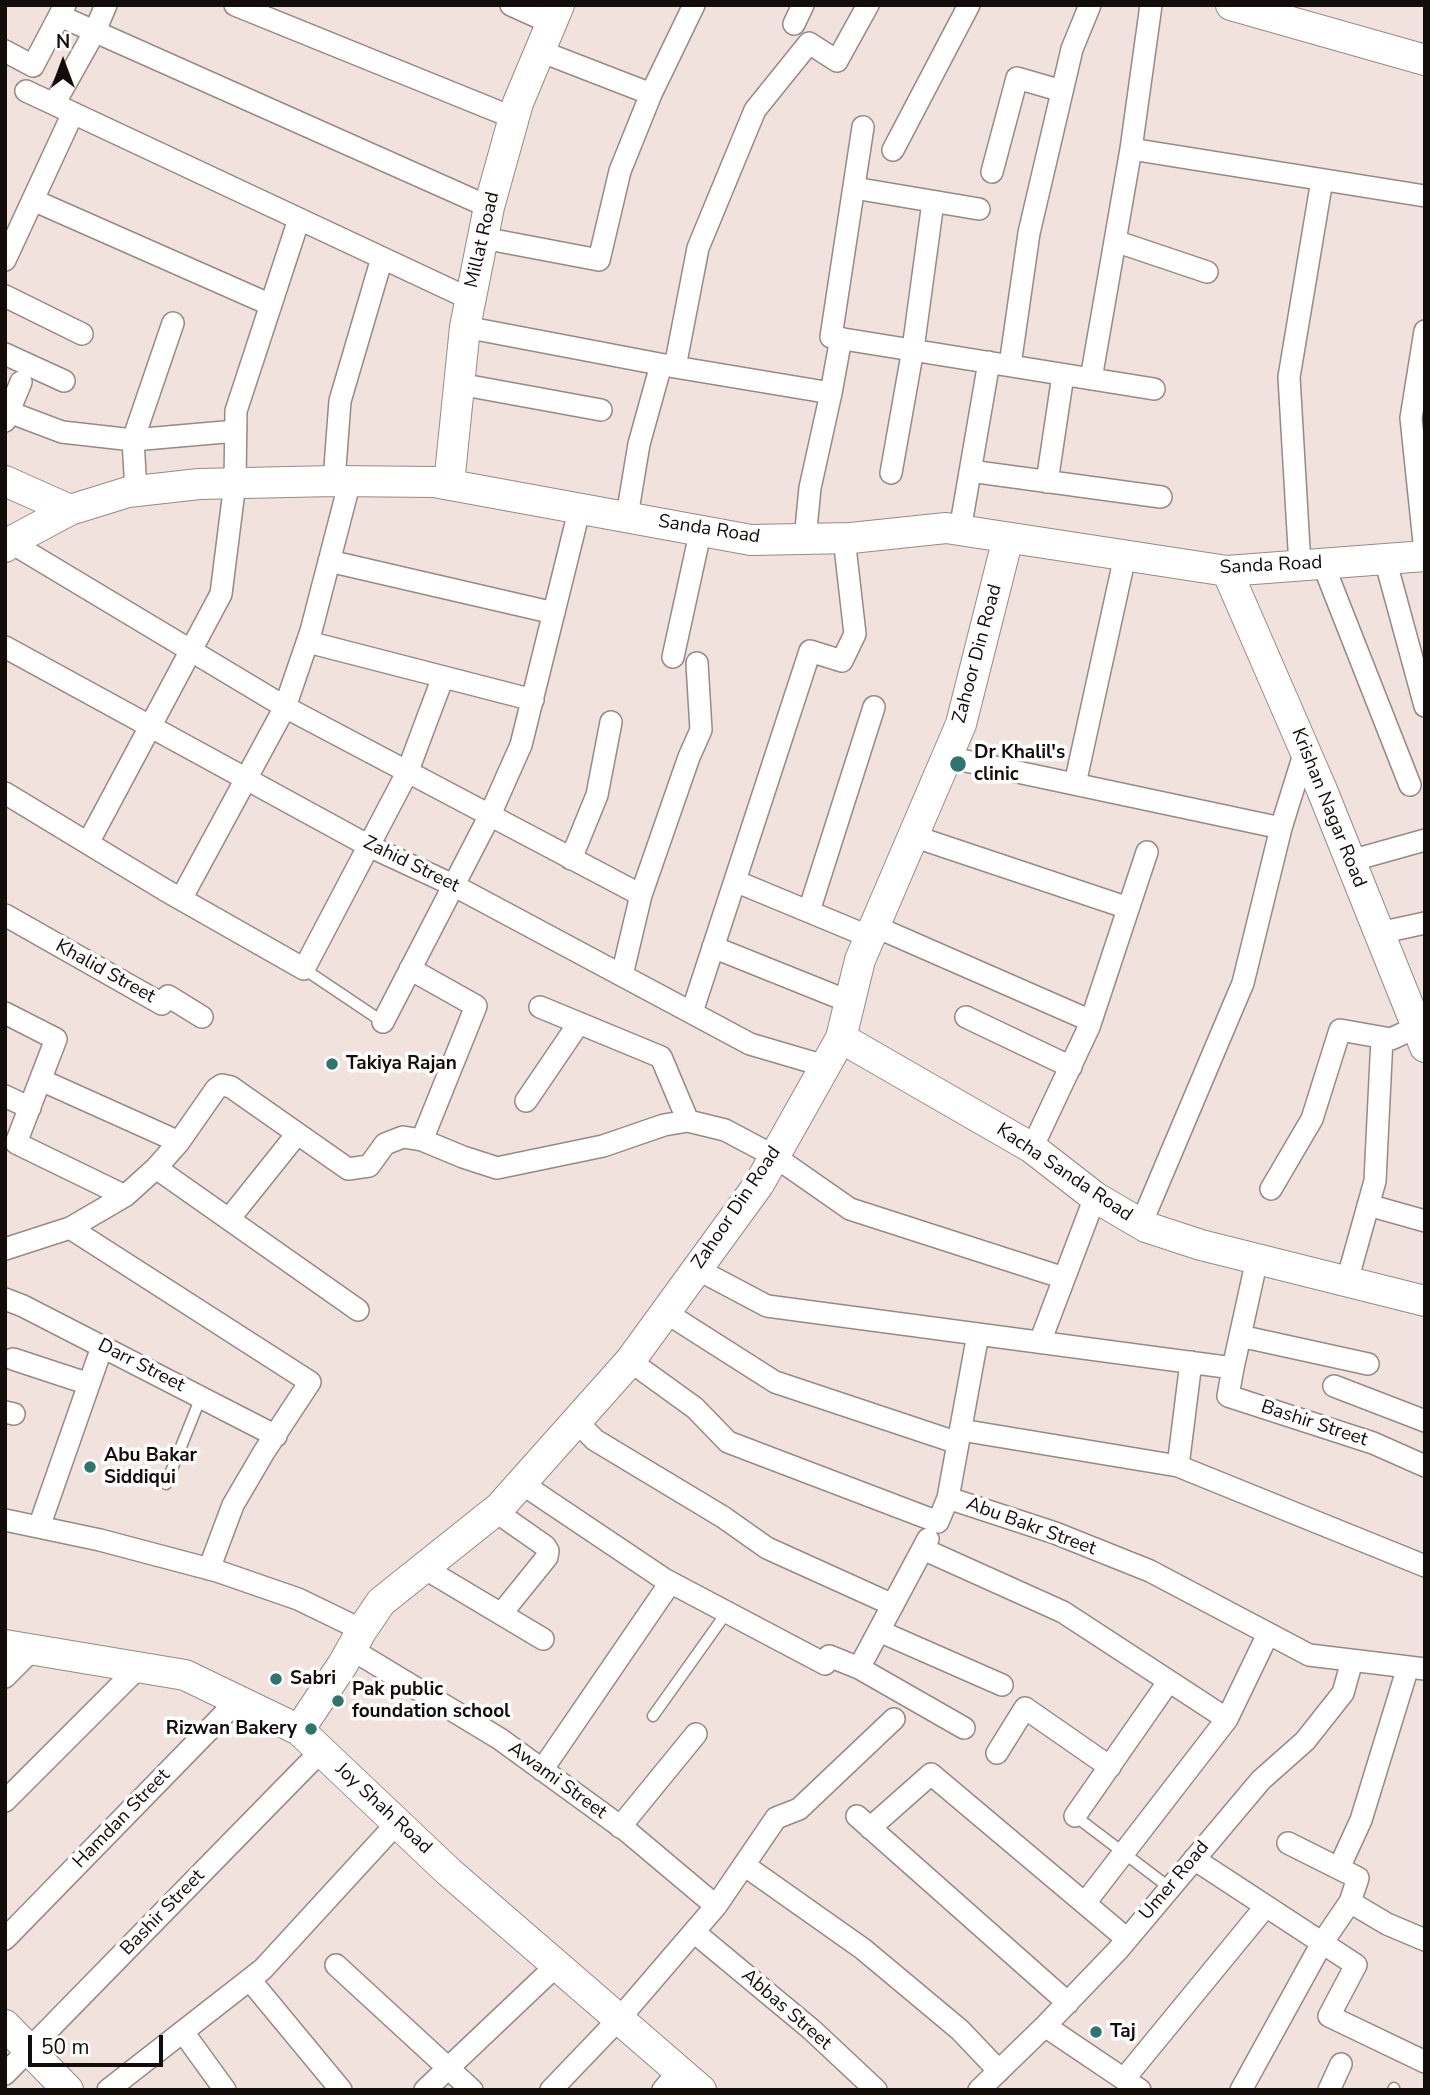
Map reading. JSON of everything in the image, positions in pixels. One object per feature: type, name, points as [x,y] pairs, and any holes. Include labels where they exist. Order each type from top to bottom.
[{"type":"street","points":[[8,248],[33,200],[64,108],[106,5]]},
{"type":"street","points":[[235,5],[514,118]]},
{"type":"street","points":[[511,5],[555,14]]},
{"type":"street","points":[[483,237],[599,260],[620,171],[651,94],[694,5]]},
{"type":"street","points":[[627,516],[639,444],[668,366],[698,248],[755,110],[809,43],[837,61],[868,5]]},
{"type":"street","points":[[893,150],[969,5]]},
{"type":"street","points":[[960,530],[970,471],[999,364],[1072,49],[1090,5]]},
{"type":"street","points":[[1091,379],[1131,149],[1151,5]]},
{"type":"street","points":[[1231,5],[1425,60]]},
{"type":"street","points":[[5,51],[33,66],[63,10],[94,31],[489,207]]},
{"type":"street","name":"Millat Road","points":[[449,484],[467,313],[489,207],[514,118],[555,14]]},
{"type":"street","points":[[540,51],[651,94]]},
{"type":"street","points":[[992,172],[1017,78],[1062,91]]},
{"type":"street","points":[[26,91],[382,258],[467,313],[668,366],[831,393]]},
{"type":"street","points":[[863,127],[831,337],[1154,390]]},
{"type":"street","points":[[1131,149],[1425,196]]},
{"type":"street","points":[[1322,180],[1289,377],[1311,565],[1410,785]]},
{"type":"street","points":[[854,188],[979,209]]},
{"type":"street","points":[[33,200],[271,304]]},
{"type":"street","points":[[891,473],[913,349],[933,202]]},
{"type":"street","points":[[88,844],[220,594],[235,483],[236,411],[299,219]]},
{"type":"street","points":[[1115,242],[1207,272]]},
{"type":"street","points":[[181,899],[285,707],[308,642],[329,561],[342,481],[340,401],[382,258]]},
{"type":"street","points":[[5,296],[82,334]]},
{"type":"street","points":[[136,491],[134,440],[173,323]]},
{"type":"street","points":[[1425,331],[1418,418],[1425,554]]},
{"type":"street","points":[[805,539],[810,488],[841,338]]},
{"type":"street","points":[[5,354],[64,381]]},
{"type":"street","points":[[1047,482],[1063,374]]},
{"type":"street","points":[[20,382],[7,416],[62,432],[134,440],[236,431]]},
{"type":"street","points":[[459,384],[601,410]]},
{"type":"street","points":[[970,471],[1161,497]]},
{"type":"street","points":[[5,481],[70,510]]},
{"type":"street","name":"Sanda Road","points":[[8,545],[70,510],[136,491],[235,483],[342,481],[449,484],[751,540],[844,538],[946,528],[1227,571],[1425,554]]},
{"type":"street","points":[[383,1022],[489,817],[522,745],[580,507]]},
{"type":"street","points":[[673,657],[701,529]]},
{"type":"street","points":[[692,1012],[810,651],[842,661],[855,634],[844,538]]},
{"type":"street","name":"Zahoor Din Road","points":[[299,1730],[381,1602],[495,1511],[521,1483],[629,1362],[759,1184],[841,1038],[860,960],[961,724],[1008,538]]},
{"type":"street","points":[[8,545],[285,707],[641,895]]},
{"type":"street","points":[[1075,784],[1125,556]]},
{"type":"street","points":[[1385,559],[1425,706]]},
{"type":"street","points":[[329,561],[554,614]]},
{"type":"street","name":"Krishan Nagar Road","points":[[1227,571],[1305,751],[1421,1037]]},
{"type":"street","points":[[308,642],[533,700]]},
{"type":"street","name":"Zahid Street","points":[[5,647],[369,846],[453,885],[750,1044],[825,1066]]},
{"type":"street","points":[[622,975],[641,895],[701,730],[697,663]]},
{"type":"street","points":[[5,793],[303,969],[407,773],[443,677]]},
{"type":"street","points":[[809,911],[874,707]]},
{"type":"street","points":[[571,859],[597,795],[611,722]]},
{"type":"street","points":[[1141,1224],[1242,983],[1281,828],[1305,751]]},
{"type":"street","points":[[947,757],[1281,828]]},
{"type":"street","points":[[913,836],[1128,908]]},
{"type":"street","points":[[1350,861],[1425,840]]},
{"type":"street","points":[[1032,1148],[1091,1021],[1147,852]]},
{"type":"street","points":[[735,881],[809,911],[872,931],[1091,1021]]},
{"type":"street","name":"Khalid Street","points":[[5,915],[162,1004],[168,996],[202,1017]]},
{"type":"street","points":[[1379,933],[1425,923]]},
{"type":"street","points":[[713,947],[850,1002]]},
{"type":"street","points":[[410,969],[476,1006],[422,1140]]},
{"type":"street","points":[[540,1007],[661,1057],[688,1121]]},
{"type":"street","points":[[5,1013],[56,1039],[16,1143],[125,1196]]},
{"type":"street","points":[[966,1017],[1071,1067]]},
{"type":"street","points":[[526,1101],[579,1023]]},
{"type":"street","points":[[1271,1189],[1312,1119],[1340,1030],[1391,1039],[1421,1037]]},
{"type":"street","name":"Kacha Sanda Road","points":[[841,1038],[1032,1148],[1095,1197],[1141,1224],[1201,1245],[1425,1301]]},
{"type":"street","points":[[1346,1281],[1375,1181],[1382,1038]]},
{"type":"street","points":[[41,1080],[179,1142]]},
{"type":"street","points":[[5,1250],[70,1228],[125,1196],[156,1168],[179,1142],[216,1089],[222,1085],[231,1087],[348,1170],[369,1166],[385,1144],[403,1137],[422,1140],[497,1168],[603,1146],[664,1125],[688,1121],[725,1130],[774,1156],[850,1209],[1064,1278]]},
{"type":"street","points":[[5,1096],[30,1108]]},
{"type":"street","points":[[229,1219],[297,1134]]},
{"type":"street","points":[[156,1168],[358,1310]]},
{"type":"street","points":[[1040,1342],[1095,1197]]},
{"type":"street","points":[[1368,1205],[1425,1221]]},
{"type":"street","points":[[70,1228],[310,1382],[233,1505],[209,1569]]},
{"type":"street","points":[[697,1269],[766,1306],[1233,1368],[1257,1259]]},
{"type":"street","name":"Darr Street","points":[[5,1299],[103,1346],[276,1436]]},
{"type":"street","points":[[665,1312],[775,1382],[959,1437],[1178,1466],[1425,1566]]},
{"type":"street","points":[[948,1497],[978,1334]]},
{"type":"street","points":[[1240,1336],[1368,1364]]},
{"type":"street","points":[[39,1527],[103,1346]]},
{"type":"street","points":[[13,1359],[89,1384]]},
{"type":"street","name":"Abu Bakr Street","points":[[629,1362],[695,1408],[728,1442],[938,1522],[948,1497],[1055,1533],[1150,1571],[1309,1655],[1416,1668]]},
{"type":"street","points":[[1178,1466],[1191,1362]]},
{"type":"street","name":"Bashir Street","points":[[1233,1368],[1228,1396],[1373,1443],[1425,1466]]},
{"type":"street","points":[[1334,1386],[1425,1421]]},
{"type":"street","points":[[576,1421],[595,1440],[723,1517],[766,1548],[893,1605]]},
{"type":"street","points":[[521,1483],[670,1583],[825,1664],[829,1656],[859,1668],[964,1728]]},
{"type":"street","points":[[495,1511],[545,1546],[548,1551],[547,1557],[502,1615]]},
{"type":"street","name":"Awami Street","points":[[5,1520],[100,1540],[209,1569],[298,1599],[500,1739],[620,1827],[716,1906]]},
{"type":"street","points":[[859,1668],[938,1522]]},
{"type":"street","points":[[923,1549],[1063,1612],[1227,1718]]},
{"type":"street","points":[[424,1568],[543,1639]]},
{"type":"street","points":[[542,1770],[670,1583]]},
{"type":"street","points":[[879,1631],[1002,1685]]},
{"type":"street","points":[[1084,1903],[1227,1718],[1268,1634]]},
{"type":"street","points":[[5,1676],[19,1647]]},
{"type":"street","name":"Joy Shah Road","points":[[19,1647],[185,1675],[299,1730],[449,1872],[619,2019],[681,2083]]},
{"type":"street","name":"Umer Road","points":[[979,2090],[1068,2003],[1127,1939],[1261,1780],[1305,1741],[1343,1693],[1352,1661]]},
{"type":"street","points":[[5,1801],[139,1667]]},
{"type":"street","points":[[1339,1868],[1361,1820],[1416,1668]]},
{"type":"street","points":[[1075,1816],[1169,1681]]},
{"type":"street","name":"Hamdan Street","points":[[5,1939],[239,1700]]},
{"type":"street","points":[[997,1753],[1025,1708],[1110,1767]]},
{"type":"street","points":[[551,2090],[619,2019],[716,1906],[776,1818],[799,1809],[894,1719]]},
{"type":"street","points":[[620,1827],[696,1734]]},
{"type":"street","name":"Bashir Street","points":[[5,2074],[321,1751]]},
{"type":"street","points":[[1068,2003],[864,1822],[931,1774],[1127,1939]]},
{"type":"street","points":[[108,2090],[263,1969],[397,1823]]},
{"type":"street","points":[[1241,2090],[1322,1943],[1350,1902],[1358,1878],[1288,1843]]},
{"type":"street","points":[[1194,1859],[1356,1965],[1329,2016],[1425,2062]]},
{"type":"street","points":[[744,1865],[863,1949],[960,2030],[999,2071]]},
{"type":"street","points":[[1350,1902],[1387,1924],[1425,1940]]},
{"type":"street","points":[[1045,2026],[1132,2084],[1266,1906]]},
{"type":"street","name":"Abbas Street","points":[[694,1932],[812,2030],[876,2090]]},
{"type":"street","points":[[336,1965],[472,2090]]},
{"type":"street","points":[[425,2090],[556,1965]]},
{"type":"street","points":[[250,1980],[341,2090]]},
{"type":"street","points":[[5,2025],[68,2090]]},
{"type":"street","points":[[183,2032],[225,2090]]},
{"type":"street","points":[[1329,2090],[1341,2064]]},
{"type":"lane","points":[[303,969],[383,1022]]},
{"type":"lane","points":[[166,1484],[201,1397]]},
{"type":"lane","points":[[653,1716],[727,1612]]},
{"type":"lane","points":[[1075,1816],[1170,1888]]},
{"type":"place","name":"Dr Khalil's clinic","points":[[958,764]]},
{"type":"place","name":"Takiya Rajan","points":[[332,1064]]},
{"type":"place","name":"Abu Bakar Siddiqui","points":[[90,1467]]},
{"type":"place","name":"Sabri","points":[[276,1679]]},
{"type":"place","name":"Pak public foundation school","points":[[338,1701]]},
{"type":"place","name":"Rizwan Bakery","points":[[311,1729]]},
{"type":"place","name":"Taj","points":[[1096,2032]]}]
